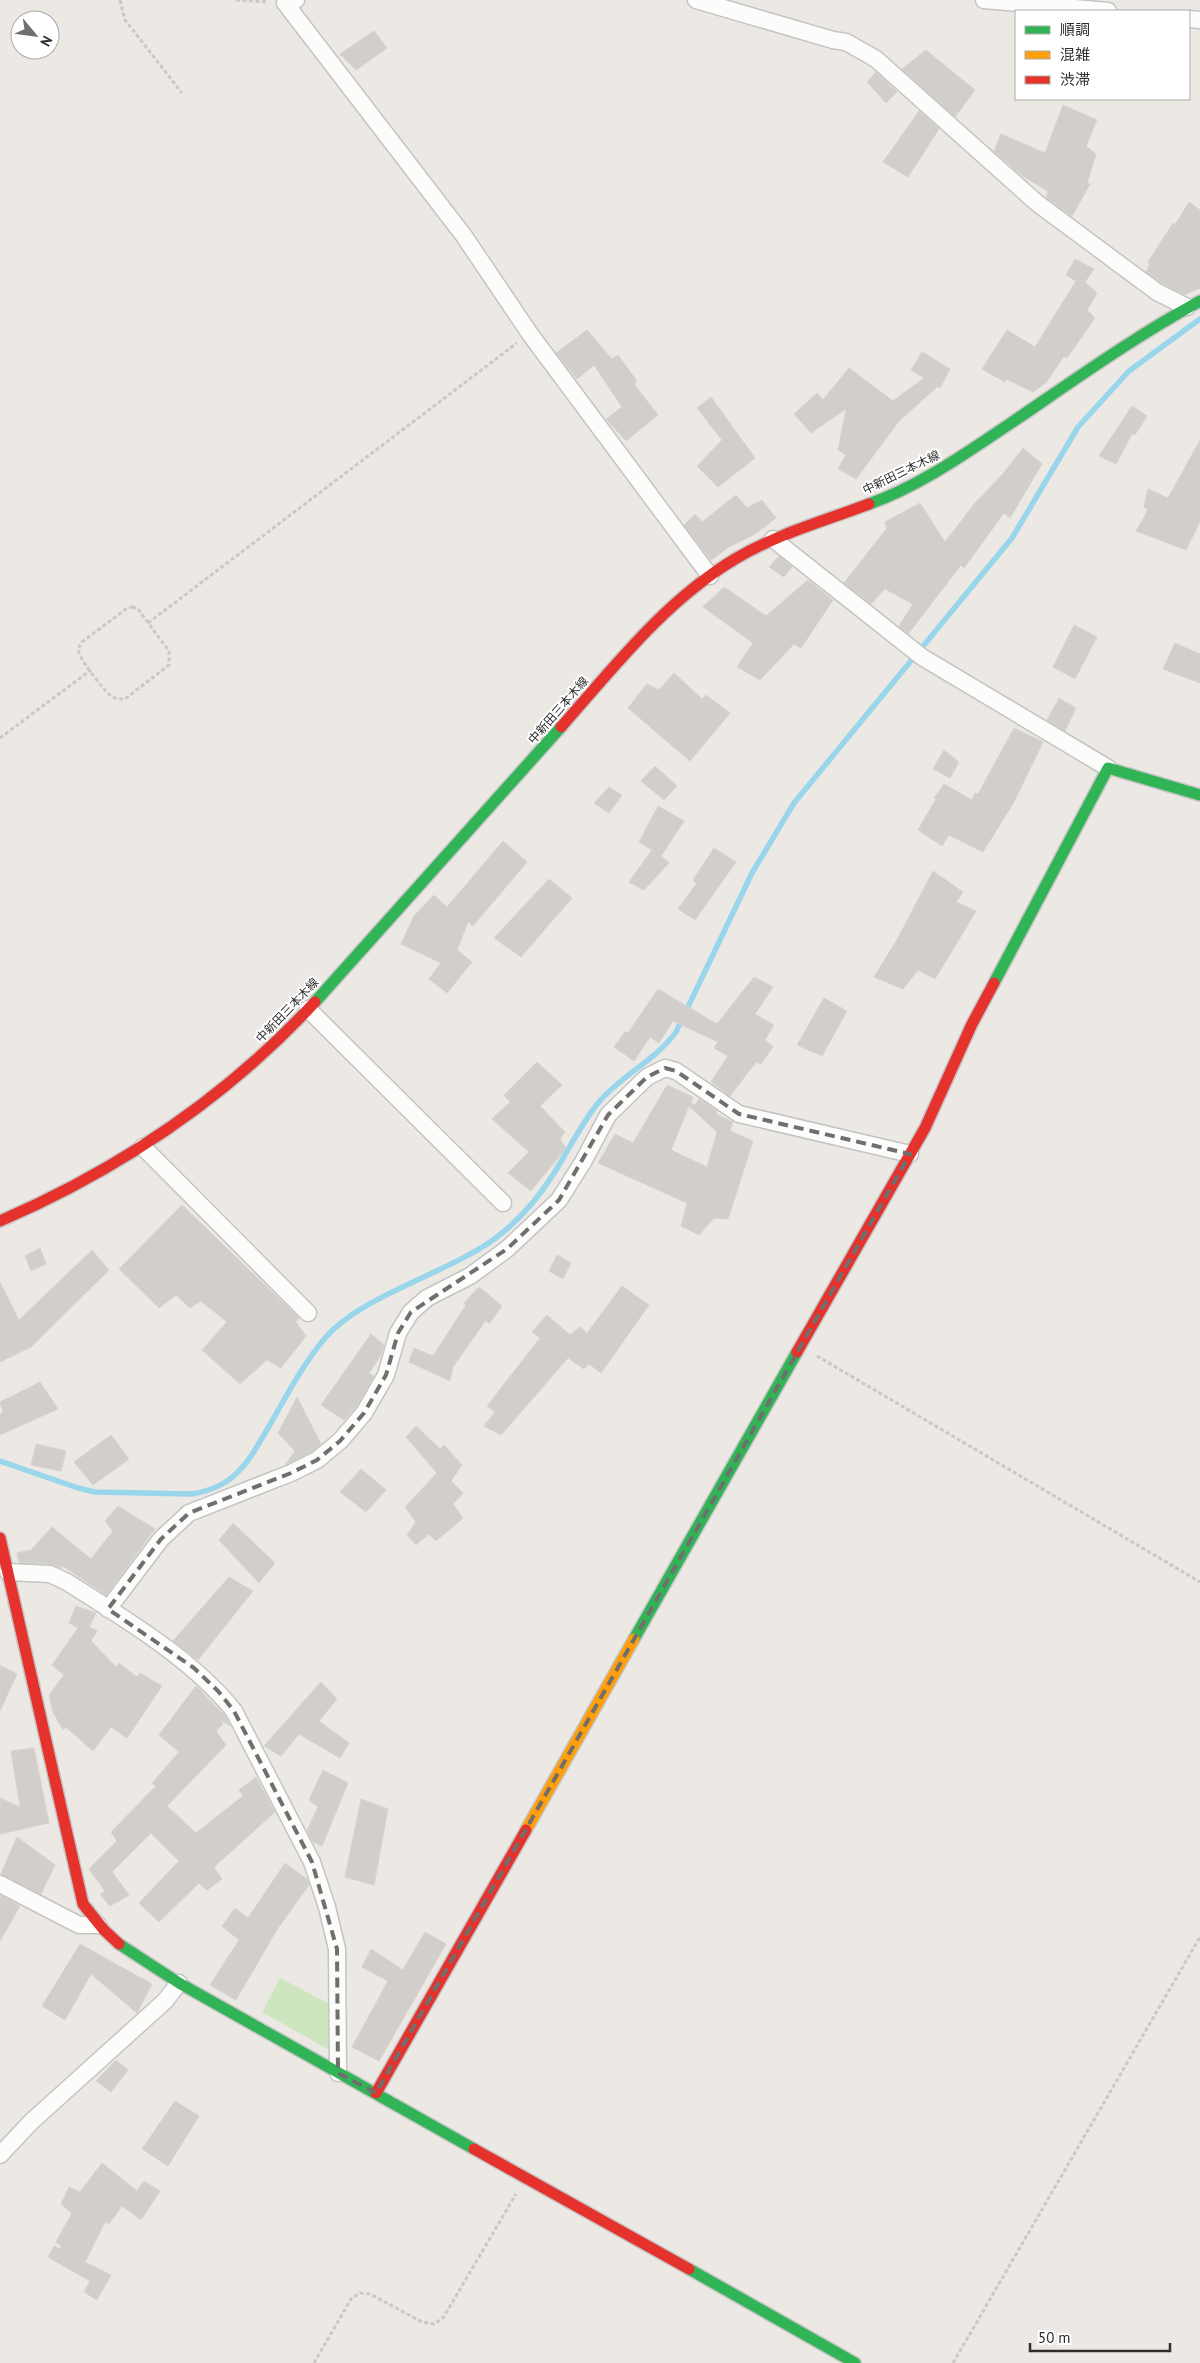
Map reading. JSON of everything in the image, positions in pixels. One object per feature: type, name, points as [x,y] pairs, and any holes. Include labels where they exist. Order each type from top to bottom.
[{"type":"street","points":[[696,0],[832,40],[846,42],[876,58],[1036,203],[1157,292],[1193,304]]},
{"type":"street","points":[[984,0],[1097,10]]},
{"type":"street","points":[[290,1],[464,236],[530,334],[710,576]]},
{"type":"street","name":"中新田三本木線","points":[[0,1221],[79,1184],[143,1147],[205,1105],[246,1070],[308,1009],[645,631],[678,600],[735,559],[773,539],[873,503],[910,486],[958,459],[1152,328],[1193,304]]},
{"type":"street","points":[[773,539],[918,654],[1108,768],[1200,795]]},
{"type":"street","points":[[376,2093],[910,1154],[972,1024],[1108,768]]},
{"type":"street","points":[[308,1009],[503,1203]]},
{"type":"street","points":[[108,1609],[161,1539],[189,1513],[291,1473],[317,1460],[340,1441],[364,1414],[386,1375],[398,1333],[411,1312],[427,1298],[470,1276],[507,1249],[559,1200],[583,1162],[608,1114],[646,1077],[665,1068],[676,1072],[739,1114],[910,1154]]},
{"type":"street","points":[[143,1147],[308,1313]]},
{"type":"street","points":[[0,1538],[84,1904],[98,1925],[119,1946],[179,1984],[855,2363]]},
{"type":"street","points":[[8,1572],[50,1574],[67,1582],[194,1668],[218,1691],[234,1711],[312,1862],[327,1907],[338,1949],[338,2073]]},
{"type":"street","points":[[0,1884],[80,1925],[98,1925]]},
{"type":"street","points":[[0,2156],[31,2122],[165,2001],[179,1984]]},
{"type":"path","points":[[120,0],[125,20],[182,92]]},
{"type":"path","points":[[236,0],[290,1]]},
{"type":"path","points":[[148,623],[530,334]]},
{"type":"path","points":[[132,607],[138,609],[148,623],[169,651],[169,665],[125,699],[110,695],[79,654],[78,647],[126,609],[132,607]]},
{"type":"path","points":[[0,738],[91,670]]},
{"type":"path","points":[[801,1346],[1200,1582]]},
{"type":"path","points":[[953,2363],[1200,1937]]},
{"type":"path","points":[[314,2363],[351,2299],[360,2294],[370,2294],[422,2322],[434,2324],[443,2318],[525,2178]]},
{"type":"highlighted area","points":[[665,1068],[676,1071],[739,1114],[910,1154],[376,2093],[338,2073],[337,1949],[312,1862],[234,1711],[218,1691],[194,1668],[108,1609],[161,1539],[189,1513],[291,1473],[317,1460],[340,1441],[364,1413],[386,1375],[398,1333],[411,1312],[507,1249],[559,1200],[608,1115],[647,1077]]},
{"type":"green space","points":[[280,1978],[335,2007],[331,2051],[262,2012]]},
{"type":"building","points":[[374,31],[387,48],[356,70],[340,54]]},
{"type":"building","points":[[926,50],[975,90],[955,117],[902,69]]},
{"type":"building","points":[[876,72],[897,92],[886,103],[867,82]]},
{"type":"building","points":[[1063,105],[1097,120],[1086,146],[1096,154],[1087,183],[1090,184],[1072,216],[1046,197],[1048,191],[1021,175],[994,151],[1001,134],[1045,153]]},
{"type":"building","points":[[919,111],[939,129],[908,177],[883,162]]},
{"type":"building","points":[[1189,202],[1200,210],[1200,288],[1184,295],[1146,272],[1150,264],[1148,262]]},
{"type":"building","points":[[1075,259],[1094,269],[1085,282],[1097,293],[1087,310],[1095,318],[1067,358],[1064,356],[1046,383],[1033,392],[1006,379],[1005,382],[982,369],[1007,330],[1035,347],[1076,281],[1066,275]]},
{"type":"building","points":[[587,330],[612,359],[618,355],[637,381],[634,384],[658,415],[626,441],[606,419],[622,407],[594,365],[577,379],[556,353]]},
{"type":"building","points":[[922,352],[950,369],[940,388],[938,386],[899,421],[856,479],[838,469],[846,455],[838,450],[846,409],[811,433],[794,414],[817,393],[823,400],[849,368],[893,401],[924,378],[911,370]]},
{"type":"building","points":[[711,397],[755,458],[718,487],[697,466],[722,440],[697,408]]},
{"type":"building","points":[[1132,406],[1147,416],[1135,435],[1132,434],[1116,464],[1099,456]]},
{"type":"building","points":[[1200,440],[1200,522],[1186,550],[1136,531],[1148,510],[1144,507],[1148,489],[1168,498]]},
{"type":"building","points":[[1023,448],[1042,464],[1010,518],[1004,513],[964,568],[961,565],[908,634],[899,626],[913,604],[885,589],[871,604],[844,583],[887,528],[885,522],[920,503],[945,542],[975,503],[1002,475]]},
{"type":"building","points":[[736,495],[747,508],[762,500],[776,518],[755,534],[729,547],[711,560],[684,525],[695,514],[702,522]]},
{"type":"building","points":[[779,556],[792,567],[784,577],[769,567]]},
{"type":"building","points":[[808,580],[833,600],[801,648],[794,644],[760,680],[737,667],[753,643],[703,607],[724,587],[766,616]]},
{"type":"building","points":[[1074,625],[1097,637],[1075,679],[1053,667]]},
{"type":"building","points":[[1175,643],[1200,654],[1200,683],[1163,669]]},
{"type":"building","points":[[674,673],[702,699],[706,695],[730,713],[690,761],[628,708],[647,684],[659,690]]},
{"type":"building","points":[[1059,698],[1076,708],[1065,731],[1047,720]]},
{"type":"building","points":[[1014,728],[1043,742],[1014,802],[983,852],[949,835],[942,846],[918,830],[936,799],[934,798],[944,784],[972,800],[975,793],[978,794]]},
{"type":"building","points":[[944,750],[959,762],[950,778],[933,769]]},
{"type":"building","points":[[655,766],[677,786],[664,800],[641,781]]},
{"type":"building","points":[[609,787],[622,795],[609,813],[594,803]]},
{"type":"building","points":[[658,806],[684,821],[661,856],[669,863],[644,890],[629,882],[652,850],[639,842]]},
{"type":"building","points":[[503,841],[527,862],[473,926],[468,922],[457,950],[472,962],[447,993],[429,979],[441,963],[401,944],[414,916],[434,895],[447,907]]},
{"type":"building","points":[[714,848],[736,862],[695,920],[678,909],[697,883],[693,880]]},
{"type":"building","points":[[933,871],[963,892],[956,902],[976,911],[935,979],[918,970],[903,989],[874,977],[898,938]]},
{"type":"building","points":[[549,879],[572,898],[521,957],[494,938]]},
{"type":"building","points":[[754,977],[773,987],[755,1014],[774,1025],[765,1040],[773,1047],[761,1064],[756,1062],[730,1096],[711,1082],[728,1056],[714,1048],[718,1042],[673,1021],[659,1043],[650,1037],[634,1061],[614,1047],[625,1032],[628,1033],[658,989],[717,1024]]},
{"type":"building","points":[[824,998],[847,1011],[822,1056],[797,1045]]},
{"type":"building","points":[[537,1062],[562,1085],[540,1106],[565,1132],[560,1139],[566,1148],[531,1191],[508,1173],[529,1152],[492,1119],[510,1102],[504,1095]]},
{"type":"building","points":[[667,1085],[693,1097],[691,1103],[695,1105],[699,1099],[717,1111],[716,1114],[733,1122],[730,1131],[753,1141],[728,1219],[714,1218],[699,1235],[681,1226],[687,1203],[598,1163],[615,1134],[633,1143]],"holes":[[[689,1106],[717,1132],[707,1167],[671,1150]]]},
{"type":"building","points":[[182,1205],[299,1318],[296,1322],[306,1336],[281,1368],[267,1360],[240,1384],[202,1350],[227,1322],[201,1301],[190,1308],[176,1295],[159,1308],[119,1269]]},
{"type":"building","points":[[40,1248],[46,1264],[31,1271],[25,1256]]},
{"type":"building","points":[[92,1250],[109,1270],[31,1347],[0,1362],[0,1282],[19,1320]]},
{"type":"building","points":[[557,1255],[571,1263],[563,1279],[549,1271]]},
{"type":"building","points":[[622,1286],[649,1305],[601,1373],[589,1364],[584,1369],[568,1358],[501,1435],[484,1426],[495,1412],[487,1406],[540,1338],[532,1332],[547,1315],[570,1335],[580,1327],[587,1333]]},
{"type":"building","points":[[479,1287],[502,1306],[489,1324],[486,1320],[453,1367],[450,1381],[409,1362],[414,1348],[433,1356],[466,1305],[464,1303]]},
{"type":"building","points":[[371,1334],[384,1345],[381,1355],[369,1373],[374,1376],[356,1407],[344,1420],[321,1405]]},
{"type":"building","points":[[40,1382],[58,1409],[0,1435],[0,1414],[3,1412],[0,1402]]},
{"type":"building","points":[[297,1397],[321,1444],[312,1452],[285,1465],[295,1451],[278,1433]]},
{"type":"building","points":[[416,1426],[440,1449],[444,1445],[462,1465],[451,1481],[463,1493],[453,1504],[463,1518],[436,1541],[429,1534],[416,1545],[407,1535],[416,1522],[405,1507],[437,1473],[406,1437]]},
{"type":"building","points":[[111,1435],[129,1459],[93,1485],[74,1462]]},
{"type":"building","points":[[36,1444],[66,1451],[61,1471],[31,1465]]},
{"type":"building","points":[[361,1469],[386,1490],[366,1512],[340,1492]]},
{"type":"building","points":[[118,1506],[155,1529],[106,1595],[63,1566],[61,1568],[50,1564],[19,1563],[17,1553],[31,1550],[52,1527],[91,1559],[113,1531],[105,1521]]},
{"type":"building","points":[[233,1523],[275,1563],[259,1583],[219,1540]]},
{"type":"building","points":[[229,1577],[253,1591],[198,1660],[173,1641]]},
{"type":"building","points":[[76,1606],[96,1613],[89,1627],[97,1631],[91,1641],[116,1667],[119,1663],[137,1677],[140,1673],[162,1686],[127,1738],[111,1727],[93,1751],[66,1727],[63,1730],[53,1712],[49,1695],[64,1675],[52,1665],[78,1628],[69,1623]]},
{"type":"building","points":[[0,1665],[17,1674],[0,1711]]},
{"type":"building","points":[[321,1682],[337,1699],[319,1721],[349,1743],[340,1758],[299,1734],[281,1756],[264,1746]]},
{"type":"building","points":[[196,1686],[226,1717],[230,1726],[221,1720],[223,1724],[216,1731],[226,1745],[167,1806],[196,1833],[243,1796],[239,1790],[256,1777],[275,1812],[214,1867],[222,1879],[207,1890],[199,1883],[159,1922],[139,1903],[179,1861],[151,1833],[112,1872],[129,1895],[110,1906],[100,1894],[105,1891],[89,1869],[117,1841],[111,1832],[156,1786],[152,1783],[179,1752],[159,1735]]},
{"type":"building","points":[[34,1748],[49,1823],[0,1834],[0,1798],[20,1807],[11,1751]]},
{"type":"building","points":[[323,1770],[348,1783],[322,1846],[313,1842],[307,1831],[318,1807],[309,1800]]},
{"type":"building","points":[[361,1799],[388,1809],[374,1885],[345,1877]]},
{"type":"building","points":[[17,1837],[55,1865],[41,1894],[1,1874]]},
{"type":"building","points":[[285,1863],[307,1879],[309,1885],[278,1928],[236,2000],[210,1985],[239,1940],[222,1926],[235,1908],[248,1918]]},
{"type":"building","points":[[0,1895],[20,1906],[0,1941]]},
{"type":"building","points":[[425,1932],[446,1944],[379,2061],[352,2047],[388,1981],[362,1967],[371,1949],[403,1970]]},
{"type":"building","points":[[80,1944],[152,1984],[137,2013],[91,1974],[65,2020],[42,2006]]},
{"type":"building","points":[[116,2060],[128,2070],[111,2092],[96,2081]]},
{"type":"building","points":[[175,2101],[199,2116],[168,2166],[142,2149]]},
{"type":"building","points":[[102,2163],[137,2191],[144,2181],[160,2191],[141,2220],[122,2206],[109,2224],[105,2222],[85,2262],[111,2275],[97,2300],[84,2292],[90,2281],[48,2257],[54,2246],[60,2249],[62,2247],[56,2242],[72,2213],[61,2204],[69,2187],[80,2192]]},
{"type":"waterway","points":[[0,1461],[95,1492],[192,1494],[216,1487],[232,1477],[246,1463],[310,1358],[325,1338],[341,1323],[381,1298],[473,1252],[493,1240],[511,1225],[543,1189],[598,1103],[617,1084],[668,1042],[676,1032],[752,873],[794,803],[1012,538],[1078,427],[1129,371],[1200,319]]},
{"type":"traffic: fast","points":[[869,504],[888,497],[942,468],[1128,344],[1200,301]]},
{"type":"traffic: fast","points":[[315,1002],[561,727]]},
{"type":"traffic: fast","points":[[994,983],[1108,768],[1200,795]]},
{"type":"traffic: fast","points":[[634,1639],[797,1352]]},
{"type":"traffic: fast","points":[[119,1944],[179,1983],[474,2149]]},
{"type":"traffic: fast","points":[[689,2269],[855,2363]]},
{"type":"traffic: slow","points":[[526,1830],[634,1639]]},
{"type":"traffic: jam","points":[[561,727],[642,636],[686,594],[710,576],[735,559],[767,542],[869,504]]},
{"type":"traffic: jam","points":[[797,1352],[925,1128],[972,1024],[994,983]]},
{"type":"traffic: jam","points":[[0,1221],[44,1201],[87,1178],[169,1128],[208,1100],[245,1069],[281,1037],[315,1002]]},
{"type":"traffic: jam","points":[[0,1538],[83,1904],[104,1930],[119,1944]]},
{"type":"traffic: jam","points":[[376,2093],[526,1830]]},
{"type":"traffic: jam","points":[[474,2149],[689,2269]]}]
